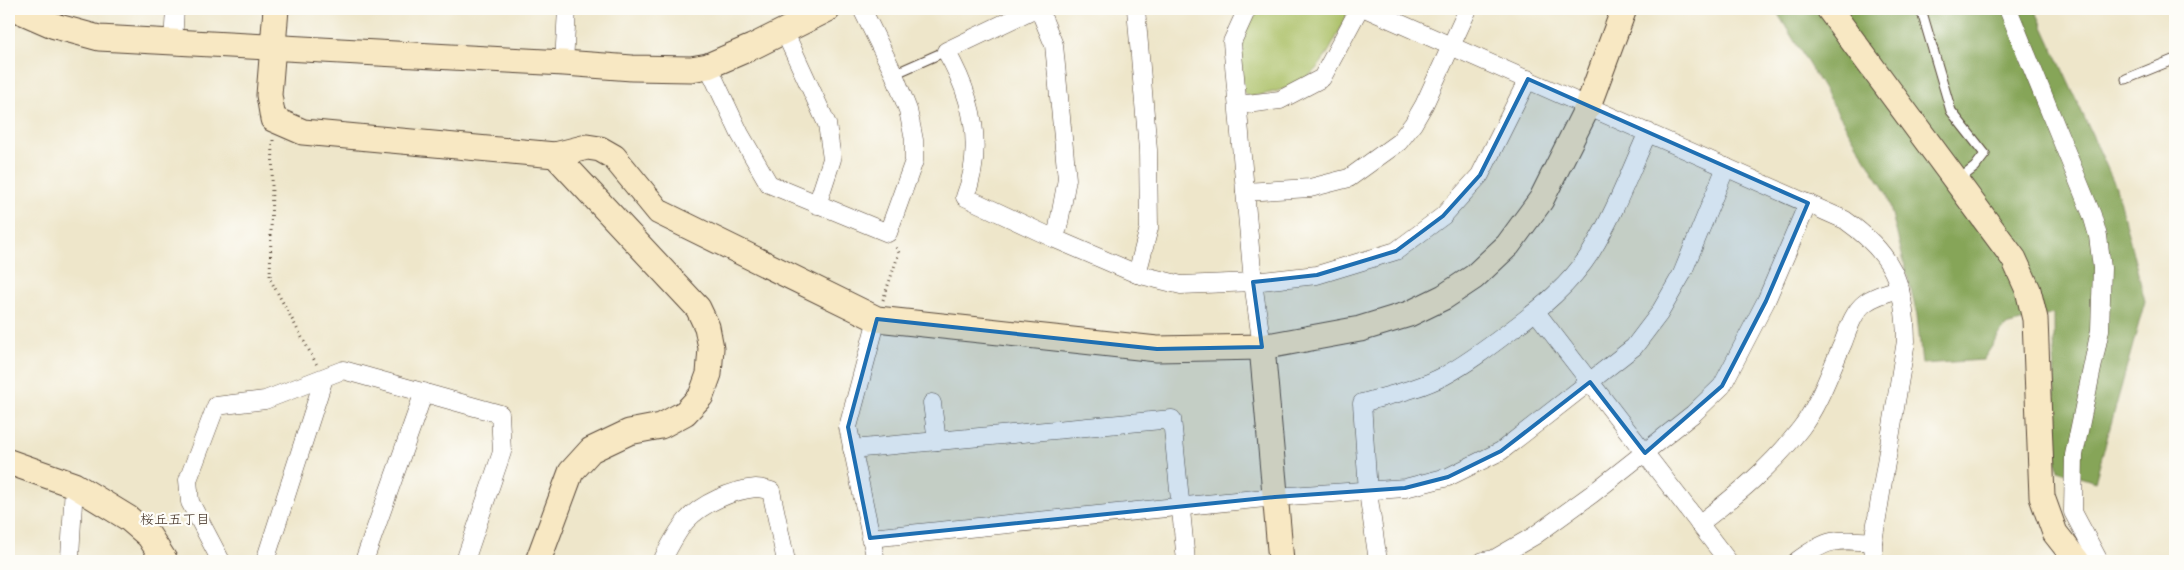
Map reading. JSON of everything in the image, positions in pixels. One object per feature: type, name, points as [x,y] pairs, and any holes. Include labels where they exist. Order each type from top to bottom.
[{"type":"street","points":[[16,9],[55,26],[100,38],[173,43],[274,46],[658,70],[708,66],[784,33],[828,9]]},
{"type":"street","points":[[173,43],[174,9]]},
{"type":"street","points":[[276,9],[268,95],[273,119],[303,132],[555,155],[587,147],[600,149],[614,157],[659,212],[877,319],[1156,349],[1262,347],[1360,329],[1409,314],[1444,297],[1474,277],[1508,245],[1541,200],[1588,106],[1624,9]]},
{"type":"street","points":[[564,63],[566,9]]},
{"type":"street","points":[[708,66],[740,134],[769,184],[888,233],[914,162],[914,140],[908,110],[894,74],[862,9]]},
{"type":"street","points":[[1034,9],[946,51],[955,66],[972,110],[976,136],[972,178],[965,197],[1137,274],[1181,285],[1253,282],[1317,275],[1396,250],[1443,216],[1480,175],[1528,79]]},
{"type":"street","points":[[1039,9],[1054,45],[1067,180],[1058,228],[1053,238]]},
{"type":"street","points":[[1136,9],[1149,179],[1149,228],[1137,274]]},
{"type":"street","points":[[1247,9],[1232,42],[1244,192],[1262,347],[1281,561]]},
{"type":"street","points":[[1238,105],[1280,100],[1322,78],[1359,9]]},
{"type":"street","points":[[1367,9],[1845,220],[1866,236],[1883,254],[1900,289],[1906,309],[1906,341],[1873,542],[1874,561]]},
{"type":"street","points":[[1244,192],[1310,188],[1349,178],[1399,142],[1414,124],[1468,9]]},
{"type":"street","points":[[1828,9],[2014,259],[2028,290],[2035,320],[2042,497],[2055,533],[2077,561]]},
{"type":"street","points":[[2008,9],[2092,215],[2098,236],[2102,268],[2100,330],[2074,455],[2073,512],[2100,561]]},
{"type":"street","points":[[784,33],[827,124],[832,160],[817,205]]},
{"type":"street","points":[[1378,561],[1368,492],[1362,403],[1405,391],[1444,376],[1479,355],[1536,312],[1566,285],[1591,252],[1611,214],[1648,132]]},
{"type":"street","points":[[538,561],[571,472],[591,450],[606,442],[629,432],[661,426],[685,414],[701,396],[708,374],[711,348],[707,327],[698,308],[555,155]]},
{"type":"street","points":[[870,538],[1276,497],[1368,492],[1405,488],[1448,476],[1501,451],[1634,347],[1659,314],[1682,274],[1726,167]]},
{"type":"street","points":[[1483,561],[1494,559],[1534,536],[1645,453],[1693,414],[1722,386],[1766,301],[1808,203]]},
{"type":"street","points":[[1699,524],[1745,488],[1781,454],[1803,426],[1819,398],[1852,320],[1864,303],[1888,292],[1900,289]]},
{"type":"street","points":[[1536,312],[1728,561]]},
{"type":"street","points":[[876,561],[848,427],[877,319]]},
{"type":"street","points":[[221,561],[190,502],[188,480],[216,406],[265,400],[344,370],[500,414],[502,452],[465,561]]},
{"type":"street","points":[[265,561],[324,378]]},
{"type":"street","points":[[364,561],[424,392]]},
{"type":"street","points":[[932,403],[937,441]]},
{"type":"street","points":[[852,449],[1172,419],[1186,561]]},
{"type":"street","points":[[9,462],[74,485],[128,518],[150,536],[165,561]]},
{"type":"street","points":[[72,561],[70,557],[74,485]]},
{"type":"street","points":[[662,561],[672,541],[687,520],[712,502],[736,492],[758,488],[771,491],[786,561]]},
{"type":"street","points":[[1797,561],[1823,545],[1838,540],[1873,542]]},
{"type":"lane","points":[[1921,9],[1951,111],[1985,154],[1975,167],[1956,181]]},
{"type":"lane","points":[[894,74],[946,51]]},
{"type":"lane","points":[[2126,79],[2175,59]]},
{"type":"path","points":[[273,119],[270,279],[324,378]]},
{"type":"path","points":[[877,319],[899,253],[888,233]]},
{"type":"highlighted area","points":[[1528,79],[1808,203],[1766,301],[1722,386],[1645,453],[1590,382],[1501,451],[1448,477],[1405,488],[1275,497],[870,538],[848,427],[877,319],[1157,349],[1262,347],[1253,282],[1317,275],[1396,251],[1443,216],[1480,175]]},
{"type":"green space","points":[[1255,9],[1350,9],[1324,59],[1315,70],[1290,87],[1249,97],[1243,92],[1240,49]]},
{"type":"green space","points":[[1775,9],[2035,9],[2116,187],[2145,301],[2095,482],[2058,470],[2055,454],[2054,314],[2005,326],[1983,360],[1922,364],[1917,315],[1887,194]]},
{"type":"district","name":"桜丘五丁目","points":[[175,518]]}]
